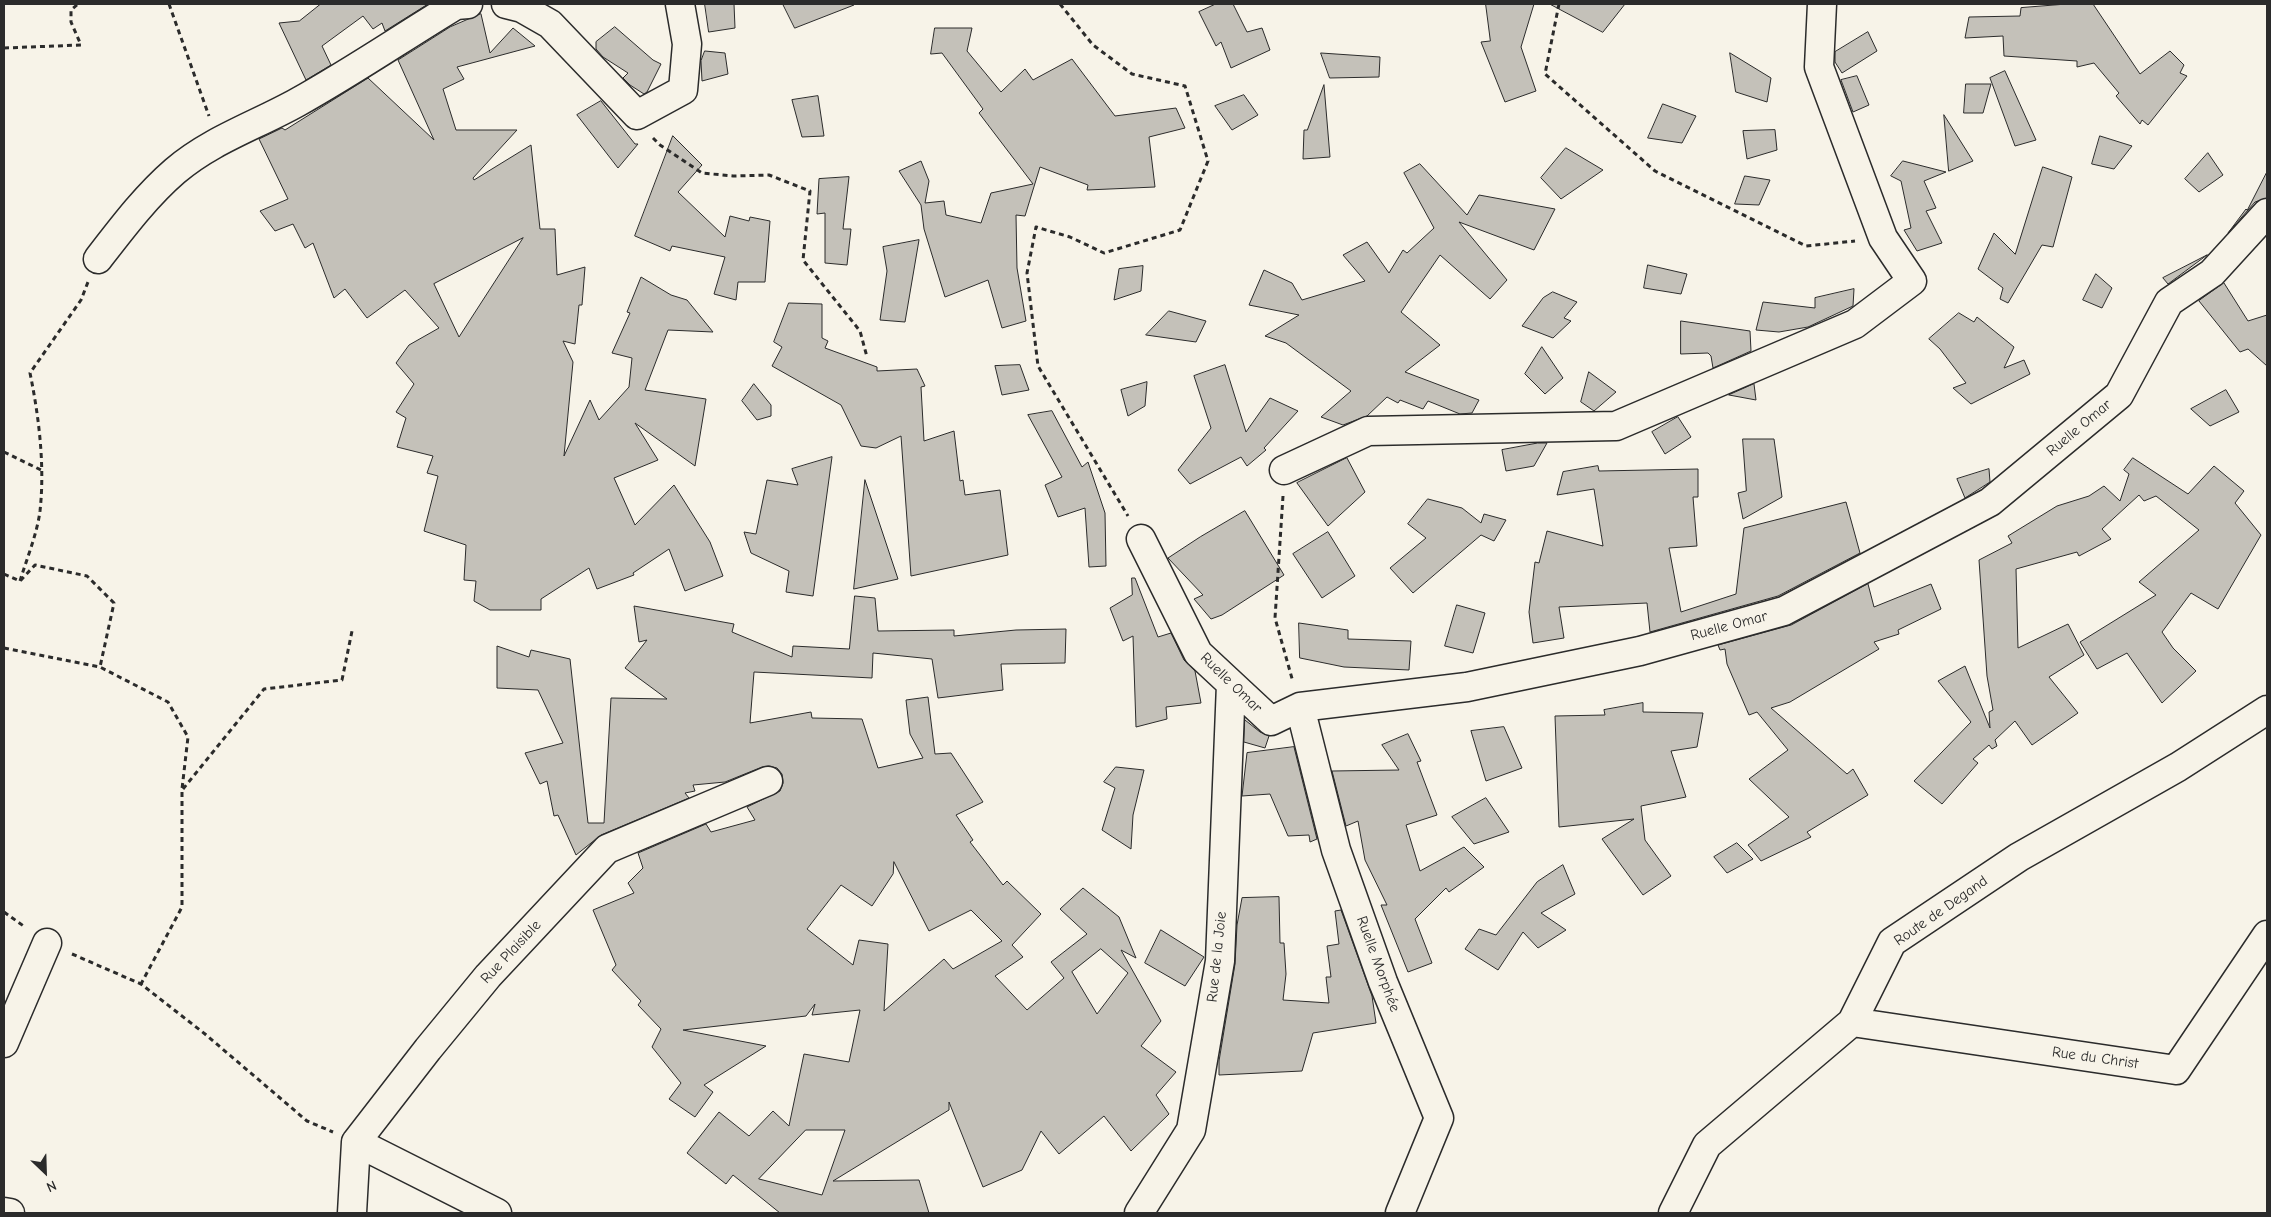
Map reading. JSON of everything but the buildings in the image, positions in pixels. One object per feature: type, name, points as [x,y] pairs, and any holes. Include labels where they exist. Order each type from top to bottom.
[{"type":"street","points":[[98,259],[146,199],[176,170],[218,141],[283,110],[336,81],[382,50],[456,5],[468,4]]},
{"type":"street","points":[[506,4],[522,8],[550,24],[637,115],[684,90],[686,44],[680,4]]},
{"type":"street","points":[[1284,470],[1368,431],[1616,426],[1855,324],[1912,281],[1883,238],[1819,67],[1822,4]]},
{"type":"street","name":"Ruelle Omar","points":[[1142,539],[1198,653],[1271,721],[1300,707],[1467,686],[1640,651],[1784,611],[1990,502],[2006,489],[2119,395],[2169,302],[2212,273],[2267,212]]},
{"type":"street","name":"Rue de la Joie","points":[[1139,1213],[1191,1130],[1220,961],[1231,684]]},
{"type":"street","name":"Ruelle Morphée","points":[[1300,707],[1336,850],[1383,982],[1439,1118],[1400,1213]]},
{"type":"street","name":"Route de Degand","points":[[1673,1213],[1707,1145],[1852,1022],[1892,942],[2019,857],[2178,767],[2267,710]]},
{"type":"street","name":"Rue Plaisible","points":[[356,1142],[428,1049],[488,976],[607,849],[768,781]]},
{"type":"street","name":"Rue du Christ","points":[[1852,1022],[2176,1070],[2267,935]]},
{"type":"street","points":[[4,1043],[47,943]]},
{"type":"street","points":[[352,1213],[356,1142],[497,1213]]},
{"type":"street","points":[[4,1212],[10,1213]]},
{"type":"path","points":[[4,48],[81,45],[71,22],[71,10],[78,4]]},
{"type":"path","points":[[169,4],[218,141]]},
{"type":"path","points":[[1060,4],[1093,45],[1132,74],[1185,86],[1208,161],[1180,230],[1104,253],[1070,237],[1036,227],[1027,273],[1038,366],[1142,539]]},
{"type":"path","points":[[1559,4],[1545,74],[1655,172],[1806,246],[1883,238]]},
{"type":"path","points":[[648,132],[660,145],[702,173],[733,176],[769,175],[810,191],[803,260],[860,331],[867,357]]},
{"type":"path","points":[[20,581],[40,512],[41,470],[37,410],[30,373],[81,300],[98,259]]},
{"type":"path","points":[[4,452],[41,470]]},
{"type":"path","points":[[1284,470],[1276,618],[1300,707]]},
{"type":"path","points":[[20,581],[35,565],[87,576],[114,603],[100,667]]},
{"type":"path","points":[[4,574],[20,581]]},
{"type":"path","points":[[182,789],[264,689],[342,680],[352,631]]},
{"type":"path","points":[[4,648],[100,667],[168,702],[188,737],[182,789],[182,907],[141,984]]},
{"type":"path","points":[[4,912],[47,943],[141,984],[205,1034],[307,1121],[356,1142]]}]
